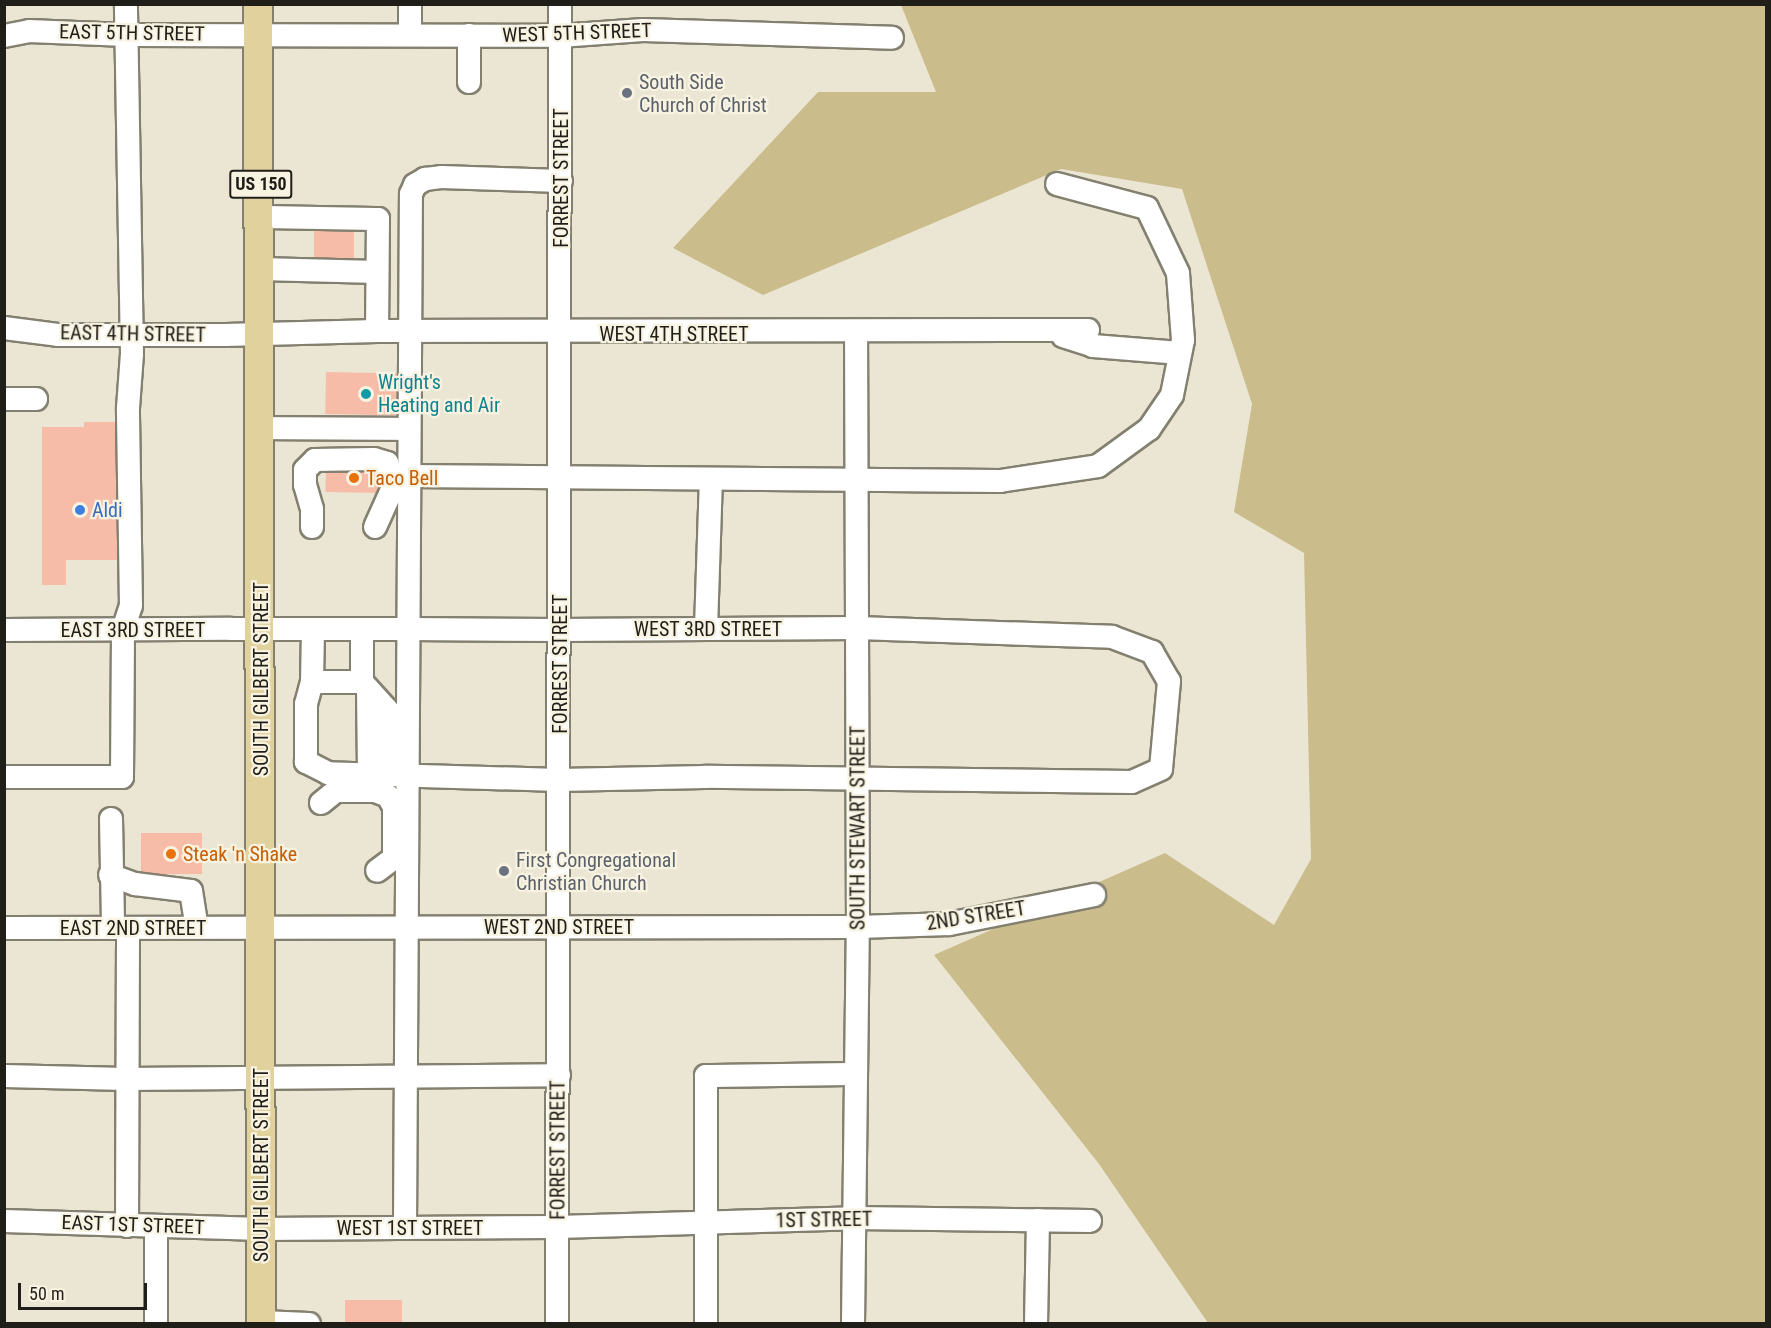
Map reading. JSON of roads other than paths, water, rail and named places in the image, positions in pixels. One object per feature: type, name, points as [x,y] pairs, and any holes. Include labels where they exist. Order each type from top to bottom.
[{"type":"main road","name":"SOUTH GILBERT STREET","points":[[258,4],[261,35]]},
{"type":"main road","name":"SOUTH GILBERT STREET","points":[[261,1323],[261,35],[263,4]]},
{"type":"street","points":[[4,777],[122,777],[123,630],[131,606],[126,4]]},
{"type":"street","points":[[410,4],[410,35]]},
{"type":"street","name":"FORREST STREET","points":[[557,1323],[560,927],[560,4]]},
{"type":"street","name":"WEST 5TH STREET","points":[[261,35],[560,36],[643,30],[892,38]]},
{"type":"street","name":"EAST 5TH STREET","points":[[4,36],[29,31],[126,35],[261,35]]},
{"type":"street","points":[[469,82],[470,35]]},
{"type":"street","points":[[388,774],[410,629],[411,194],[415,185],[441,177],[561,181]]},
{"type":"street","points":[[411,476],[561,480],[857,482],[1014,480],[1098,466],[1149,429],[1172,395],[1180,353],[1178,273],[1147,208],[1057,184]]},
{"type":"street","points":[[261,217],[378,219],[377,331]]},
{"type":"street","points":[[261,269],[377,272]]},
{"type":"street","name":"EAST 4TH STREET","points":[[4,328],[58,335],[261,334]]},
{"type":"street","name":"WEST 4TH STREET","points":[[261,334],[377,331],[561,334],[1088,330]]},
{"type":"street","points":[[1048,331],[1093,346],[1180,353]]},
{"type":"street","name":"SOUTH STEWART STREET","points":[[853,1323],[858,927],[856,333]]},
{"type":"street","points":[[4,399],[36,399]]},
{"type":"street","points":[[261,428],[409,429]]},
{"type":"street","points":[[312,527],[312,509],[304,485],[305,470],[315,460],[374,459],[387,463],[394,485],[375,527]]},
{"type":"street","points":[[706,628],[711,480]]},
{"type":"street","name":"WEST 3RD STREET","points":[[261,629],[858,628],[1112,637],[1152,652],[1168,681],[1161,769],[1132,782],[858,778]]},
{"type":"street","name":"EAST 3RD STREET","points":[[4,630],[261,629]]},
{"type":"street","points":[[313,629],[312,682],[306,704],[306,762],[328,773],[560,780],[858,778]]},
{"type":"street","points":[[362,629],[365,686],[390,713],[388,774],[407,927],[409,1076],[405,1228]]},
{"type":"street","points":[[312,682],[365,686]]},
{"type":"street","points":[[321,803],[336,791],[375,791],[388,796],[394,807],[394,858],[377,871]]},
{"type":"street","points":[[111,819],[110,875],[120,928],[127,1226]]},
{"type":"street","points":[[110,875],[135,884],[191,891],[197,927]]},
{"type":"street","name":"2ND STREET","points":[[858,927],[949,924],[1094,895]]},
{"type":"street","name":"EAST 2ND STREET","points":[[4,928],[261,927]]},
{"type":"street","name":"WEST 2ND STREET","points":[[261,927],[858,927]]},
{"type":"street","points":[[706,1323],[706,1076],[856,1074]]},
{"type":"street","points":[[4,1076],[125,1080],[261,1076],[559,1075]]},
{"type":"street","name":"1ST STREET","points":[[558,1227],[854,1218],[1090,1221]]},
{"type":"street","points":[[1036,1323],[1038,1220]]},
{"type":"street","name":"EAST 1ST STREET","points":[[4,1221],[261,1228]]},
{"type":"street","points":[[156,1226],[156,1323]]},
{"type":"street","name":"WEST 1ST STREET","points":[[261,1228],[558,1227]]},
{"type":"street","points":[[261,1323],[309,1323]]},
{"type":"place","name":"South Side Church of Christ","points":[[627,93]]},
{"type":"place","name":"Wright's Heating and Air","points":[[366,394]]},
{"type":"place","name":"Taco Bell","points":[[354,478]]},
{"type":"place","name":"Aldi","points":[[80,510]]},
{"type":"place","name":"Steak 'n Shake","points":[[171,854]]},
{"type":"place","name":"First Congregational Christian Church","points":[[504,871]]}]
